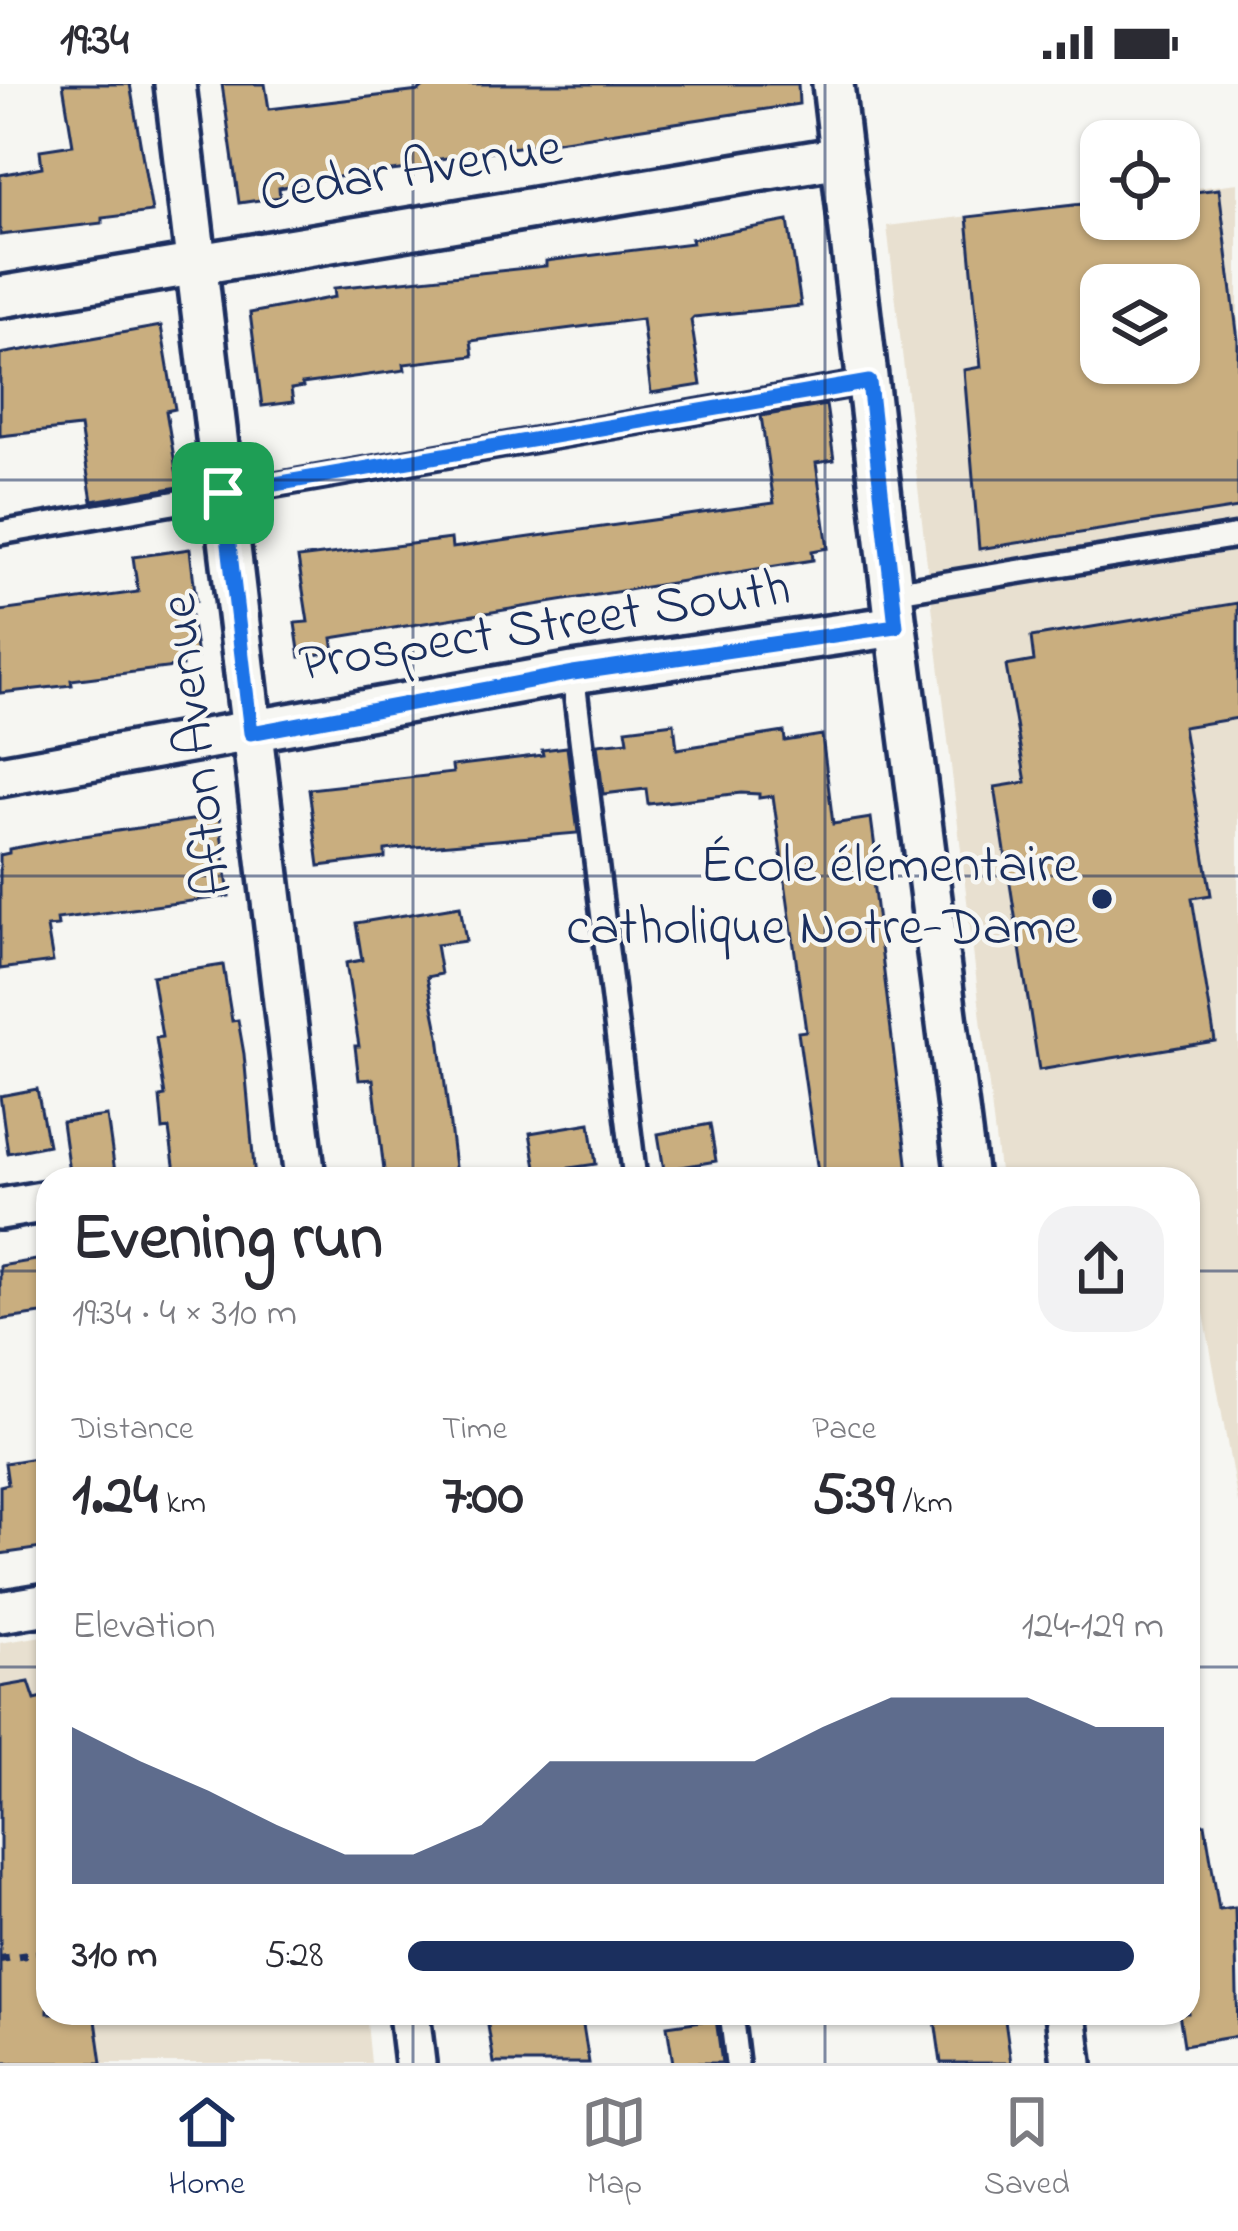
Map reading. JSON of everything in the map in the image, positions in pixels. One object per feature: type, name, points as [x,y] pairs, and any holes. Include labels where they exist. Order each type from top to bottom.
[{"type":"street","name":"Afton Avenue","points":[[175,84],[304,1167]]},
{"type":"street","points":[[833,84],[894,609],[966,1167]]},
{"type":"street","name":"Cedar Avenue","points":[[0,297],[841,157]]},
{"type":"street","name":"Prospect Street South","points":[[0,776],[573,673],[894,609]]},
{"type":"street","points":[[0,1209],[36,1203]]},
{"type":"street","points":[[0,1612],[36,1606]]},
{"type":"street","points":[[410,2025],[415,2063]]},
{"type":"street","points":[[1067,2025],[1072,2063]]},
{"type":"lane","points":[[0,533],[869,382]]},
{"type":"lane","points":[[894,609],[1238,536]]},
{"type":"lane","points":[[573,673],[634,1167]]},
{"type":"lane","points":[[732,2025],[737,2063]]},
{"type":"path","points":[[0,1959],[36,1954]]},
{"type":"shaded area","points":[[1238,183],[1238,1504],[1200,1297],[1200,1167],[999,1167],[887,226],[1080,203],[1080,240],[1200,240],[1200,188]]},
{"type":"shaded area","points":[[36,1637],[36,2025],[367,2025],[371,2063],[0,2063],[0,1643]]},
{"type":"building","points":[[63,84],[130,84],[152,212],[0,235],[0,175],[42,167],[40,150],[73,145]]},
{"type":"building","points":[[222,84],[265,84],[269,109],[419,91],[427,84],[798,84],[799,104],[427,161],[427,167],[320,179],[279,188],[280,197],[239,203]]},
{"type":"building","points":[[1219,189],[1238,340],[1238,508],[979,549],[964,370],[981,367],[967,217],[1080,204],[1080,240],[1200,240],[1200,191]]},
{"type":"building","points":[[788,221],[801,306],[694,317],[701,385],[651,393],[642,319],[471,341],[473,356],[302,384],[291,389],[293,402],[262,406],[250,313],[335,297],[334,288],[546,266],[546,261],[692,243],[691,239]]},
{"type":"building","points":[[161,326],[175,409],[166,411],[179,487],[92,501],[80,427],[0,436],[0,354]]},
{"type":"building","points":[[826,405],[834,460],[816,463],[828,548],[812,551],[813,560],[332,638],[334,652],[300,657],[295,623],[308,622],[298,558],[451,539],[452,548],[774,503],[761,416]]},
{"type":"building","points":[[190,549],[196,601],[189,602],[197,657],[181,659],[182,666],[0,693],[0,611],[138,592],[133,557]]},
{"type":"building","points":[[1238,603],[1238,718],[1183,727],[1211,895],[1192,898],[1215,1041],[1039,1070],[995,787],[1026,782],[1006,666],[1034,661],[1031,637]]},
{"type":"building","points":[[674,723],[677,749],[784,732],[785,741],[822,735],[833,824],[871,818],[876,856],[870,857],[908,1167],[817,1167],[798,1032],[806,1031],[773,796],[741,793],[648,804],[646,789],[603,794],[597,744],[628,741],[626,729]]},
{"type":"building","points":[[567,747],[578,833],[385,850],[385,858],[319,866],[309,789],[453,773],[452,766],[543,755],[542,750]]},
{"type":"building","points":[[219,816],[229,896],[57,919],[58,926],[47,927],[53,962],[0,969],[0,855],[9,849],[70,838]]},
{"type":"building","points":[[460,906],[466,941],[436,945],[441,974],[427,977],[455,1167],[384,1167],[373,1079],[359,1080],[355,1046],[359,1046],[346,963],[362,960],[356,923]]},
{"type":"building","points":[[223,965],[232,1021],[238,1020],[244,1054],[254,1167],[174,1167],[169,1129],[163,1130],[160,1097],[165,1096],[156,1038],[162,1037],[152,976]]},
{"type":"building","points":[[37,1089],[48,1145],[8,1153],[0,1096]]},
{"type":"building","points":[[107,1116],[114,1167],[68,1167],[62,1122]]},
{"type":"building","points":[[590,1123],[596,1164],[536,1167],[530,1133]]},
{"type":"building","points":[[710,1124],[716,1161],[664,1167],[658,1134]]},
{"type":"building","points":[[36,1260],[36,1315],[0,1320],[0,1266]]},
{"type":"building","points":[[36,1458],[36,1549],[0,1554],[0,1486],[8,1484],[5,1463]]},
{"type":"building","points":[[29,1682],[36,1700],[36,2025],[97,2025],[102,2063],[0,2063],[0,1687]]},
{"type":"building","points":[[1205,1824],[1219,1909],[1235,1907],[1238,2036],[1184,2045],[1181,2025],[1200,2025],[1200,1825]]},
{"type":"building","points":[[488,2025],[583,2025],[589,2063],[494,2063]]},
{"type":"building","points":[[717,2025],[722,2063],[673,2063],[667,2026]]},
{"type":"building","points":[[936,2025],[1006,2025],[1011,2063],[941,2063]]},
{"type":"place","name":"École élémentaire catholique Notre-Dame","points":[[1102,899]]},
{"type":"route","points":[[869,382],[896,626],[573,673],[251,733],[223,493],[869,382]]}]
